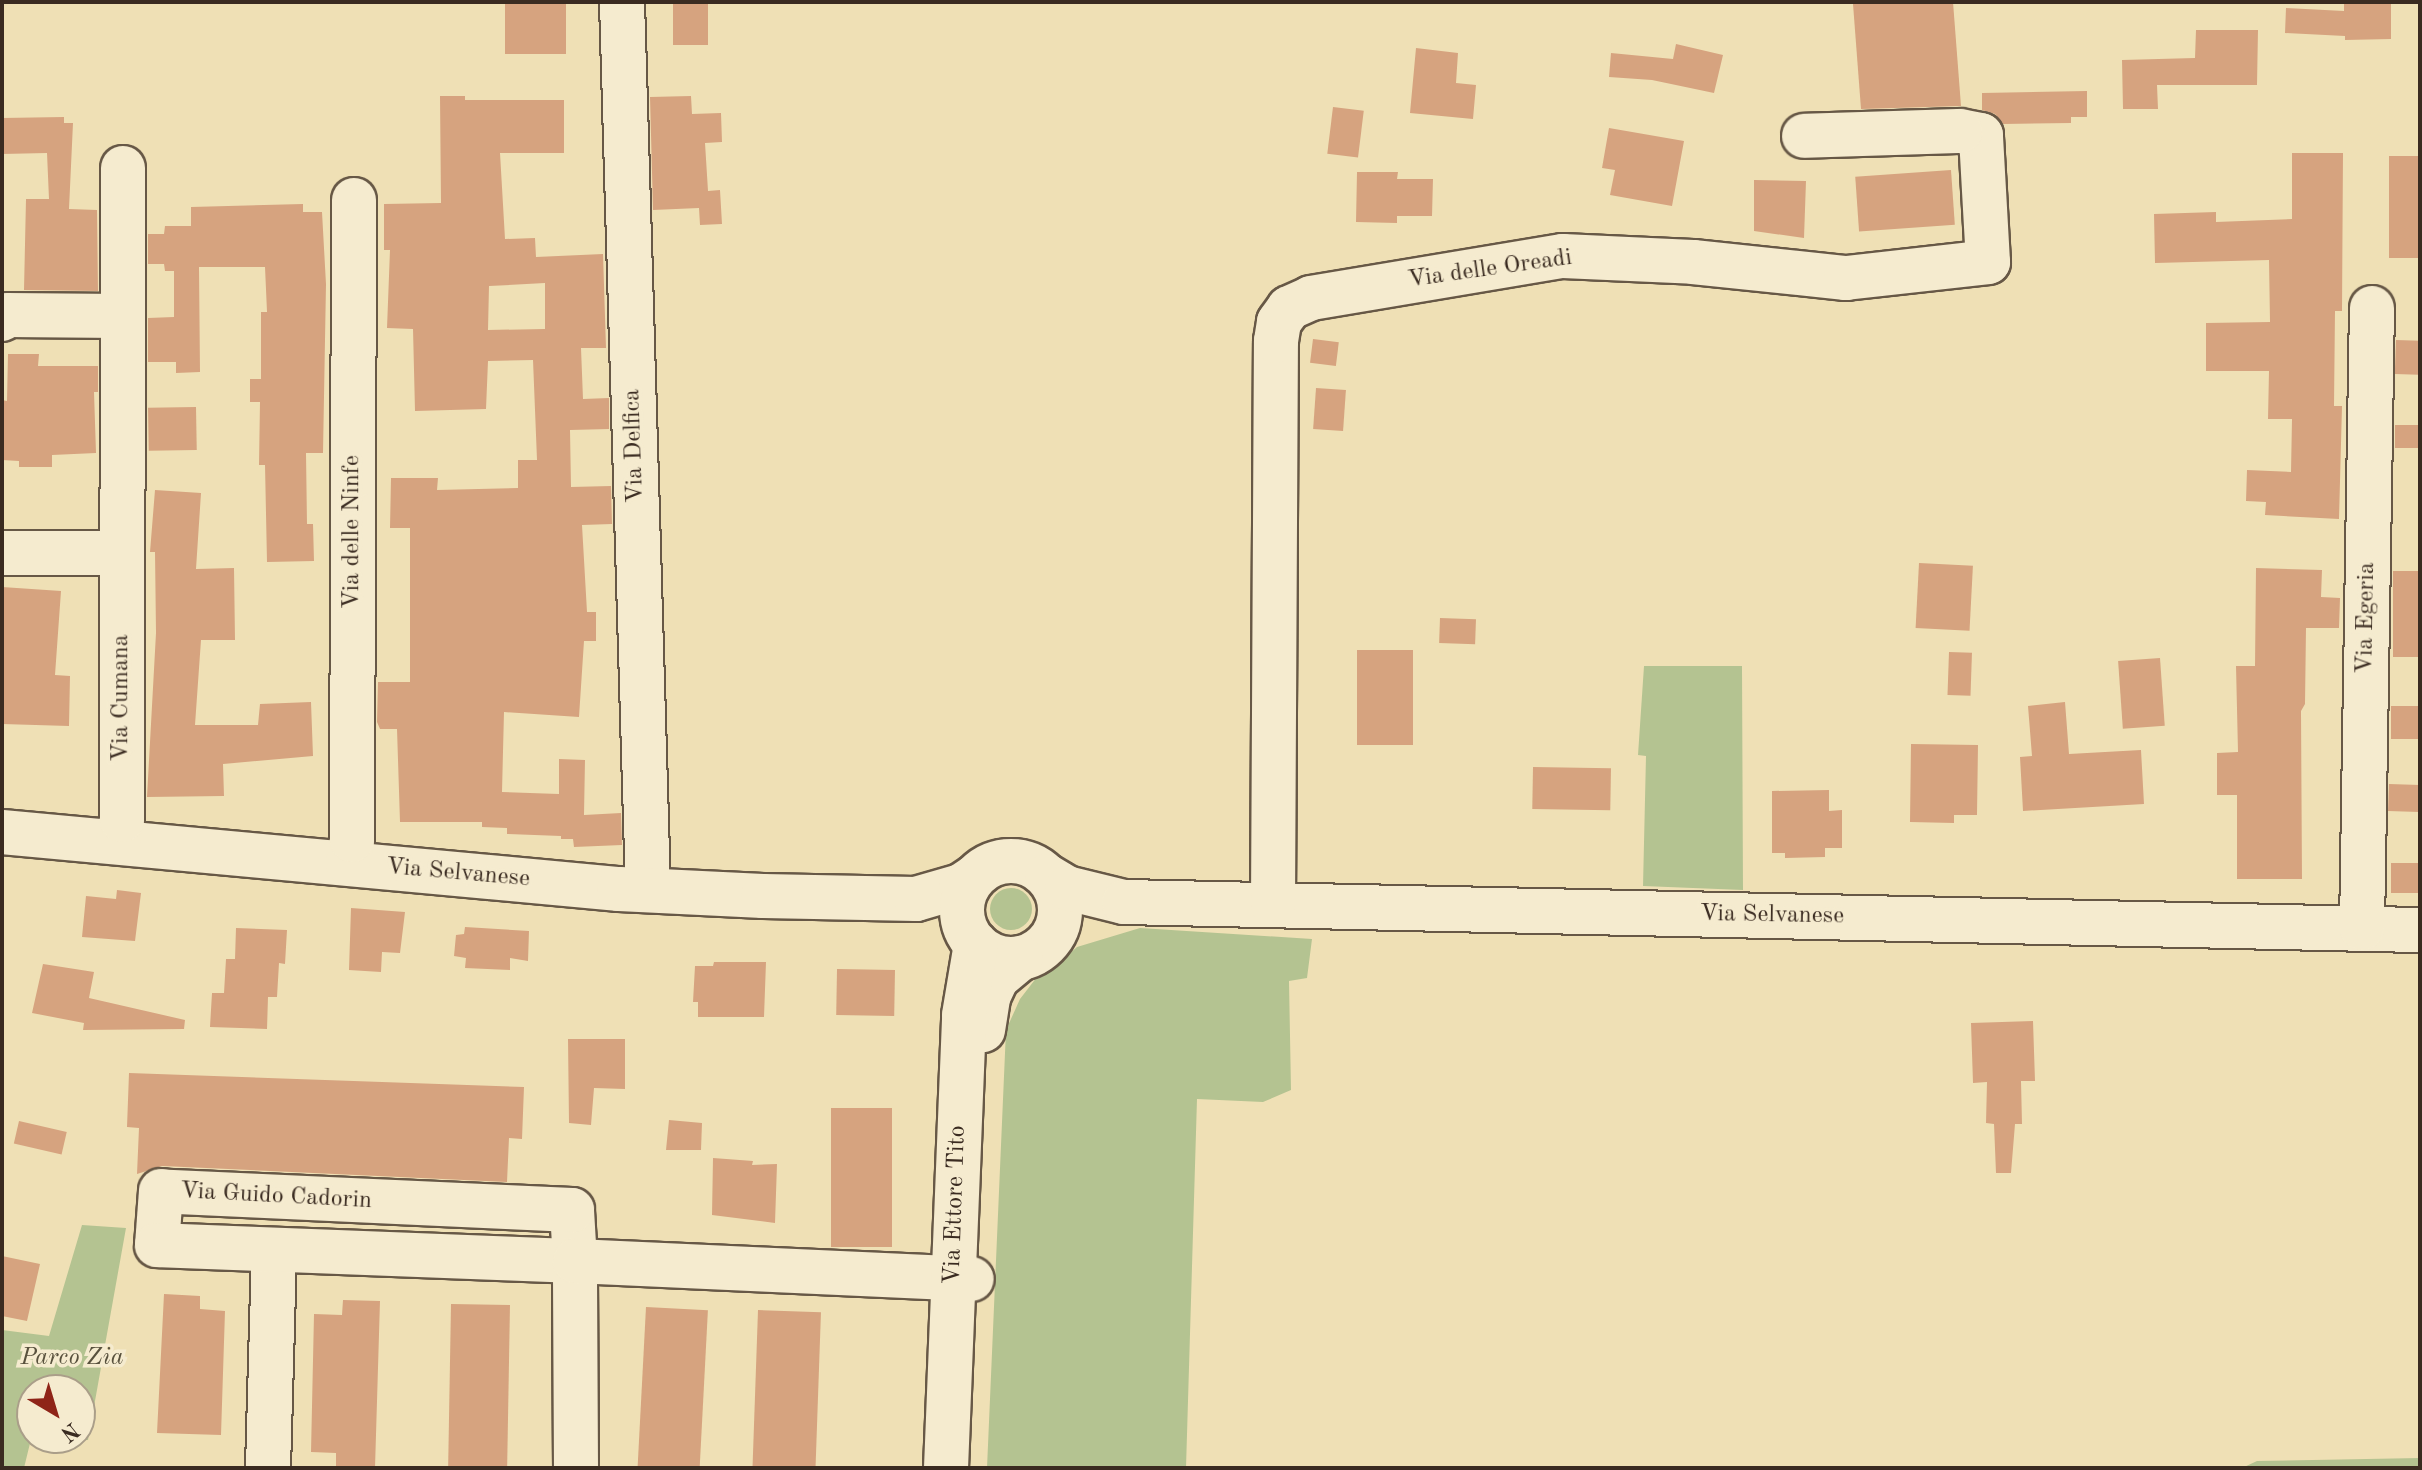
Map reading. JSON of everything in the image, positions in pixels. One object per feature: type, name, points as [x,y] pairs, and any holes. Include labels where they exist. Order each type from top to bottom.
[{"type":"street","name":"Via Delfica","points":[[622,2],[648,890]]},
{"type":"street","name":"Via delle Oreadi","points":[[1273,905],[1276,341],[1279,322],[1289,308],[1311,298],[1563,256],[1693,262],[1846,278],[1988,262],[1981,135],[1960,131],[1804,136]]},
{"type":"street","name":"Via Cumana","points":[[118,842],[122,820],[123,168]]},
{"type":"street","name":"Via delle Ninfe","points":[[348,863],[352,840],[354,200]]},
{"type":"street","name":"Via Egeria","points":[[2362,928],[2372,308]]},
{"type":"street","points":[[2,319],[7,315],[122,316]]},
{"type":"street","points":[[2,553],[122,553]]},
{"type":"street","name":"Via Selvanese","points":[[2,832],[648,890],[916,899],[961,886],[970,914]]},
{"type":"street","points":[[1010,861],[1023,862],[1047,876],[1059,898],[1058,923],[1037,946],[989,954],[970,914],[983,869],[1010,861]]},
{"type":"street","name":"Via Selvanese","points":[[1047,876],[1067,888],[1124,902],[2420,930]]},
{"type":"street","name":"Via Selvanese","points":[[1037,946],[1073,918],[1124,902]]},
{"type":"street","name":"Via Ettore Tito","points":[[966,1468],[964,1015],[970,914]]},
{"type":"street","name":"Via Ettore Tito","points":[[946,1468],[983,1022],[988,997],[997,978],[1037,946]]},
{"type":"street","name":"Via Guido Cadorin","points":[[576,1468],[575,1261],[572,1210],[161,1191],[157,1245],[575,1261],[963,1279]]},
{"type":"street","points":[[268,1468],[274,1250]]},
{"type":"green space","points":[[1644,666],[1742,666],[1743,890],[1643,886],[1646,756],[1638,755]]},
{"type":"green space","points":[[1011,888],[1026,894],[1032,909],[1026,924],[1011,930],[996,924],[990,909],[996,894]]},
{"type":"green space","points":[[1140,928],[1312,939],[1307,978],[1289,981],[1291,1090],[1263,1102],[1197,1099],[1186,1468],[987,1468],[1006,1030],[1020,999],[1037,977],[1049,972],[1077,947]]},
{"type":"green space","name":"Parco Zia","points":[[82,1225],[126,1228],[96,1395],[96,1374],[16,1374],[16,1454],[27,1454],[24,1468],[2,1468],[2,1330],[49,1336]]},
{"type":"green space","points":[[2420,1458],[2420,1468],[2242,1468],[2257,1461]]},
{"type":"building","points":[[505,2],[566,2],[566,54],[505,54]]},
{"type":"building","points":[[673,2],[708,2],[708,45],[673,45]]},
{"type":"building","points":[[1953,2],[1961,106],[1861,109],[1853,4]]},
{"type":"building","points":[[2344,2],[2391,2],[2391,39],[2345,40],[2345,36],[2285,33],[2286,8],[2344,11]]},
{"type":"building","points":[[2196,30],[2258,30],[2257,85],[2157,85],[2158,109],[2123,109],[2122,60],[2195,58]]},
{"type":"building","points":[[1676,44],[1723,55],[1714,93],[1652,80],[1609,77],[1611,53],[1673,59]]},
{"type":"building","points":[[1416,48],[1458,53],[1456,83],[1476,85],[1473,119],[1410,113]]},
{"type":"building","points":[[2087,91],[2087,117],[2071,117],[2071,123],[2003,124],[1995,114],[1982,110],[1982,93]]},
{"type":"building","points":[[440,96],[465,96],[465,100],[564,100],[564,153],[500,153],[505,239],[535,238],[536,257],[603,254],[606,348],[581,348],[583,399],[609,398],[609,429],[570,430],[571,487],[611,486],[612,524],[582,525],[587,612],[596,612],[596,641],[584,641],[579,717],[504,712],[502,792],[559,794],[559,759],[585,760],[584,815],[621,813],[622,845],[574,847],[573,839],[507,834],[507,828],[482,827],[482,822],[400,822],[397,729],[380,729],[377,722],[378,682],[410,682],[410,528],[390,528],[391,478],[438,478],[437,490],[518,488],[518,460],[537,460],[533,360],[488,361],[486,409],[415,411],[413,329],[387,328],[390,250],[384,250],[384,204],[441,203]],"holes":[[[545,283],[545,329],[488,330],[489,286]]]},
{"type":"building","points":[[691,96],[692,114],[721,113],[722,142],[705,143],[708,191],[720,190],[722,224],[700,225],[699,208],[653,210],[650,97]]},
{"type":"building","points":[[1333,107],[1364,111],[1358,157],[1327,154]]},
{"type":"building","points":[[64,117],[64,123],[73,123],[69,209],[97,210],[98,291],[24,290],[26,199],[49,199],[47,153],[2,154],[2,118]]},
{"type":"building","points":[[1609,128],[1684,141],[1672,206],[1610,195],[1615,170],[1602,168]]},
{"type":"building","points":[[2292,153],[2343,153],[2342,311],[2335,311],[2334,406],[2342,406],[2339,519],[2265,515],[2266,502],[2246,501],[2247,470],[2291,472],[2292,419],[2268,419],[2269,371],[2206,371],[2206,323],[2270,322],[2269,260],[2155,263],[2154,214],[2216,212],[2216,222],[2292,219]]},
{"type":"building","points":[[2389,156],[2420,156],[2420,258],[2389,258]]},
{"type":"building","points":[[1951,170],[1955,225],[1859,232],[1855,177]]},
{"type":"building","points":[[1357,172],[1398,172],[1397,179],[1433,179],[1432,216],[1397,216],[1397,223],[1356,222]]},
{"type":"building","points":[[1754,180],[1806,181],[1804,238],[1754,231]]},
{"type":"building","points":[[303,204],[303,212],[322,212],[326,284],[323,453],[306,453],[307,524],[313,524],[314,561],[267,562],[265,465],[259,465],[260,402],[250,402],[250,379],[261,379],[261,312],[267,312],[265,267],[199,267],[200,372],[176,373],[176,362],[148,362],[148,318],[174,317],[174,271],[165,271],[164,264],[148,264],[148,234],[164,234],[165,226],[191,226],[191,207]]},
{"type":"building","points":[[1313,339],[1339,342],[1336,366],[1310,363]]},
{"type":"building","points":[[2396,340],[2420,341],[2419,375],[2395,374]]},
{"type":"building","points":[[8,354],[39,354],[38,366],[98,366],[98,392],[94,392],[96,453],[52,455],[52,467],[19,467],[19,461],[2,460],[2,400],[7,401]]},
{"type":"building","points":[[1316,388],[1346,390],[1343,431],[1313,429]]},
{"type":"building","points":[[196,407],[197,450],[149,451],[148,408]]},
{"type":"building","points":[[2395,425],[2420,425],[2420,448],[2395,448]]},
{"type":"building","points":[[155,490],[201,493],[196,569],[234,568],[235,640],[201,640],[195,725],[258,725],[260,704],[311,702],[313,756],[223,764],[224,796],[147,797],[156,633],[155,552],[150,552]]},
{"type":"building","points":[[1919,563],[1973,566],[1970,631],[1916,628]]},
{"type":"building","points":[[2256,568],[2322,570],[2321,597],[2340,598],[2339,628],[2306,628],[2305,704],[2301,711],[2302,879],[2237,879],[2237,795],[2217,795],[2217,753],[2238,752],[2236,666],[2255,666]]},
{"type":"building","points":[[2393,571],[2420,571],[2420,657],[2393,657]]},
{"type":"building","points":[[2,587],[61,591],[55,675],[70,676],[69,726],[2,724]]},
{"type":"building","points":[[1440,618],[1476,619],[1475,644],[1439,643]]},
{"type":"building","points":[[1357,650],[1413,650],[1413,745],[1357,745]]},
{"type":"building","points":[[1949,652],[1972,653],[1970,696],[1947,695]]},
{"type":"building","points":[[2160,658],[2165,726],[2123,729],[2118,661]]},
{"type":"building","points":[[2065,702],[2069,754],[2141,750],[2144,804],[2023,811],[2020,757],[2032,756],[2028,706]]},
{"type":"building","points":[[2391,706],[2420,706],[2420,739],[2391,739]]},
{"type":"building","points":[[1911,744],[1978,745],[1977,815],[1954,815],[1954,823],[1910,822]]},
{"type":"building","points":[[1533,767],[1611,768],[1610,810],[1532,809]]},
{"type":"building","points":[[2389,784],[2420,785],[2419,812],[2388,811]]},
{"type":"building","points":[[1829,790],[1829,811],[1842,810],[1842,848],[1825,848],[1825,857],[1785,858],[1785,853],[1772,853],[1772,791]]},
{"type":"building","points":[[2391,863],[2420,863],[2420,893],[2391,893]]},
{"type":"building","points":[[117,890],[141,893],[135,941],[82,937],[86,896],[116,899]]},
{"type":"building","points":[[351,908],[405,912],[400,953],[382,952],[381,972],[349,970]]},
{"type":"building","points":[[465,927],[529,931],[528,961],[510,958],[510,970],[465,968],[466,958],[454,956],[456,935],[464,934]]},
{"type":"building","points":[[236,928],[287,930],[285,964],[279,963],[277,997],[268,997],[267,1029],[210,1027],[212,993],[224,993],[226,959],[235,959]]},
{"type":"building","points":[[714,962],[766,962],[764,1017],[698,1017],[698,1002],[693,1002],[695,966],[713,966]]},
{"type":"building","points":[[43,964],[94,972],[89,998],[185,1020],[184,1029],[83,1030],[84,1023],[32,1013]]},
{"type":"building","points":[[837,969],[895,970],[894,1016],[836,1015]]},
{"type":"building","points":[[2033,1021],[2035,1081],[2021,1081],[2022,1124],[2015,1124],[2011,1173],[1996,1173],[1994,1124],[1986,1123],[1987,1082],[1973,1083],[1971,1023]]},
{"type":"building","points":[[568,1039],[625,1039],[625,1089],[594,1088],[591,1125],[569,1123]]},
{"type":"building","points":[[129,1073],[524,1087],[522,1139],[509,1138],[507,1182],[162,1166],[137,1174],[139,1128],[127,1127]]},
{"type":"building","points":[[831,1108],[892,1108],[892,1247],[831,1247]]},
{"type":"building","points":[[669,1120],[702,1123],[701,1150],[666,1150]]},
{"type":"building","points":[[19,1121],[67,1132],[62,1154],[14,1143]]},
{"type":"building","points":[[713,1158],[753,1161],[752,1165],[777,1164],[775,1223],[712,1215]]},
{"type":"building","points":[[2,1256],[40,1264],[27,1321],[2,1316]]},
{"type":"building","points":[[164,1294],[200,1296],[200,1309],[225,1311],[221,1435],[157,1433]]},
{"type":"building","points":[[343,1300],[380,1301],[375,1468],[336,1468],[336,1453],[311,1452],[314,1314],[342,1315]]},
{"type":"building","points":[[451,1304],[510,1305],[507,1468],[448,1468]]},
{"type":"building","points":[[646,1307],[708,1310],[700,1468],[638,1468]]},
{"type":"building","points":[[758,1310],[821,1312],[816,1468],[752,1468]]}]
